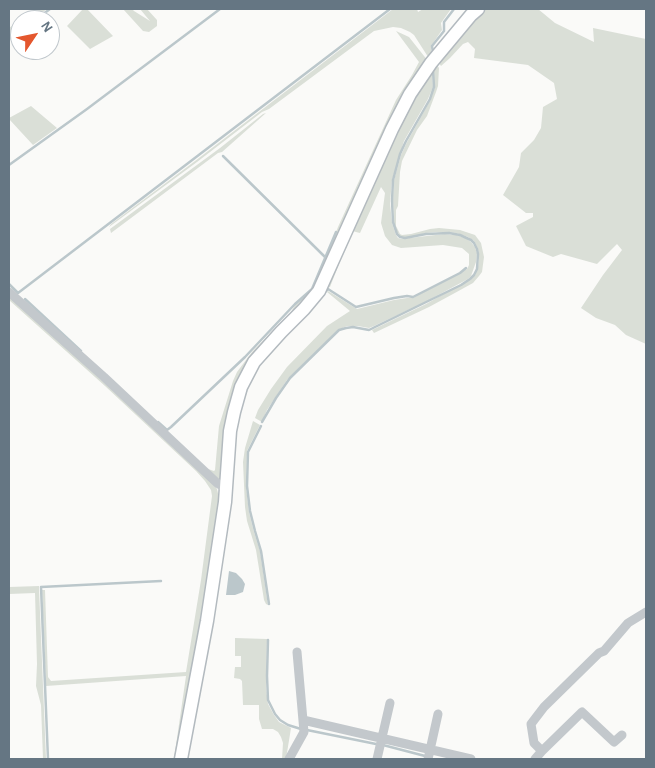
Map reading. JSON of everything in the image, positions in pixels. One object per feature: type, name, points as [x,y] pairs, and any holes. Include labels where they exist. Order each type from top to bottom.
[{"type":"street","points":[[181,759],[207,621],[225,502],[230,431],[245,377],[254,362],[319,291],[392,129],[410,94],[431,63],[478,9]]},
{"type":"street","points":[[9,292],[104,377],[217,483],[226,488]]},
{"type":"street","points":[[542,751],[534,743],[531,724],[544,707],[599,653],[604,651],[628,623],[646,612]]},
{"type":"street","points":[[289,759],[304,732],[297,652]]},
{"type":"street","points":[[377,759],[390,703]]},
{"type":"street","points":[[535,759],[582,712],[614,742],[622,735]]},
{"type":"street","points":[[428,759],[438,714]]},
{"type":"street","points":[[303,720],[471,759]]},
{"type":"shaded area","points":[[83,9],[87,9],[113,36],[90,49],[67,26]]},
{"type":"shaded area","points":[[123,9],[132,9],[150,21],[140,9],[147,9],[157,20],[157,26],[149,32],[143,31]]},
{"type":"shaded area","points":[[393,9],[417,9],[418,12],[423,9],[451,9],[441,23],[442,30],[431,46],[430,60],[414,35],[410,32],[393,27],[374,31],[109,227],[111,224]]},
{"type":"shaded area","points":[[482,9],[538,9],[555,23],[594,42],[593,28],[646,39],[646,344],[626,335],[615,325],[596,318],[581,308],[622,250],[617,244],[597,264],[561,254],[553,257],[526,246],[516,226],[533,217],[533,213],[526,213],[503,195],[519,167],[521,153],[534,140],[541,128],[543,107],[557,99],[554,83],[528,65],[474,58],[475,49],[468,42],[463,44],[441,66],[436,59]]},
{"type":"shaded area","points":[[396,31],[409,37],[428,61],[321,280],[254,358],[221,480],[219,481],[208,469],[215,470],[219,426],[237,372],[252,352],[291,312],[295,305],[313,289],[338,227],[396,100],[419,62]]},
{"type":"shaded area","points":[[435,62],[439,68],[436,92],[427,116],[417,130],[402,161],[396,226],[402,235],[439,228],[460,230],[475,235],[481,243],[484,257],[482,272],[473,283],[429,307],[374,333],[372,330],[426,304],[469,280],[475,275],[478,267],[478,249],[474,241],[468,237],[456,233],[436,232],[401,237],[395,229],[394,180],[401,155],[431,99],[435,87],[433,74],[433,87],[404,141],[392,180],[390,203],[392,223],[396,235],[401,239],[444,234],[457,235],[467,239],[475,247],[477,253],[471,276],[425,302],[374,326],[369,328],[347,326],[338,330],[287,380],[267,410],[262,422],[255,418],[271,389],[287,367],[327,326],[350,311],[328,291],[357,309],[394,300],[413,298],[467,269],[469,254],[462,248],[443,245],[401,248],[392,245],[385,236],[381,223],[385,193],[381,187],[360,233],[352,231],[330,287],[327,288],[317,304],[256,369],[240,413],[237,411],[249,374],[255,364],[316,300],[324,286],[408,104],[419,84]]},
{"type":"shaded area","points":[[31,106],[57,128],[33,145],[9,119]]},
{"type":"shaded area","points":[[266,113],[222,152],[218,153],[111,233],[110,229]]},
{"type":"shaded area","points":[[9,295],[214,484],[217,489],[220,502],[179,759],[174,759],[186,676],[46,686],[42,590],[45,590],[48,677],[51,681],[186,672],[201,580],[212,496],[211,490],[196,471],[9,300]]},
{"type":"shaded area","points":[[253,421],[260,425],[247,451],[246,487],[249,512],[260,551],[268,605],[264,600],[256,550],[247,521],[245,507],[243,462]]},
{"type":"shaded area","points":[[229,571],[236,573],[242,579],[245,584],[243,592],[235,595],[226,595]]},
{"type":"shaded area","points":[[39,586],[46,759],[43,759],[41,705],[36,686],[35,593],[9,594],[9,587]]},
{"type":"shaded area","points":[[235,638],[267,639],[266,688],[268,704],[279,722],[291,728],[286,759],[282,759],[283,743],[278,732],[273,729],[262,729],[259,719],[259,705],[243,705],[242,681],[234,678],[235,667],[241,667],[241,656],[235,656]]},
{"type":"waterway","points":[[9,165],[220,9]]},
{"type":"waterway","points":[[18,293],[390,9]]},
{"type":"waterway","points":[[433,53],[432,46],[444,31],[444,22],[454,9]]},
{"type":"waterway","points":[[262,422],[290,378],[339,330],[353,327],[369,330],[461,285],[470,279],[477,269],[477,249],[471,240],[449,233],[400,237],[393,222],[393,180],[400,154],[430,99],[434,87],[433,71]]},
{"type":"waterway","points":[[223,156],[325,257]]},
{"type":"waterway","points":[[158,422],[167,430],[171,427],[245,357],[295,304],[312,289],[336,232]]},
{"type":"waterway","points":[[323,294],[328,289],[356,307],[394,298],[413,297],[460,273],[466,268]]},
{"type":"waterway","points":[[9,284],[18,293]]},
{"type":"waterway","points":[[25,299],[81,351]]},
{"type":"waterway","points":[[261,426],[248,452],[247,486],[250,511],[261,551],[269,604]]},
{"type":"waterway","points":[[48,759],[41,587],[161,581]]},
{"type":"waterway","points":[[268,640],[268,700],[280,720],[301,729]]},
{"type":"waterway","points":[[307,730],[376,744]]},
{"type":"waterway","points":[[383,745],[425,756]]}]
